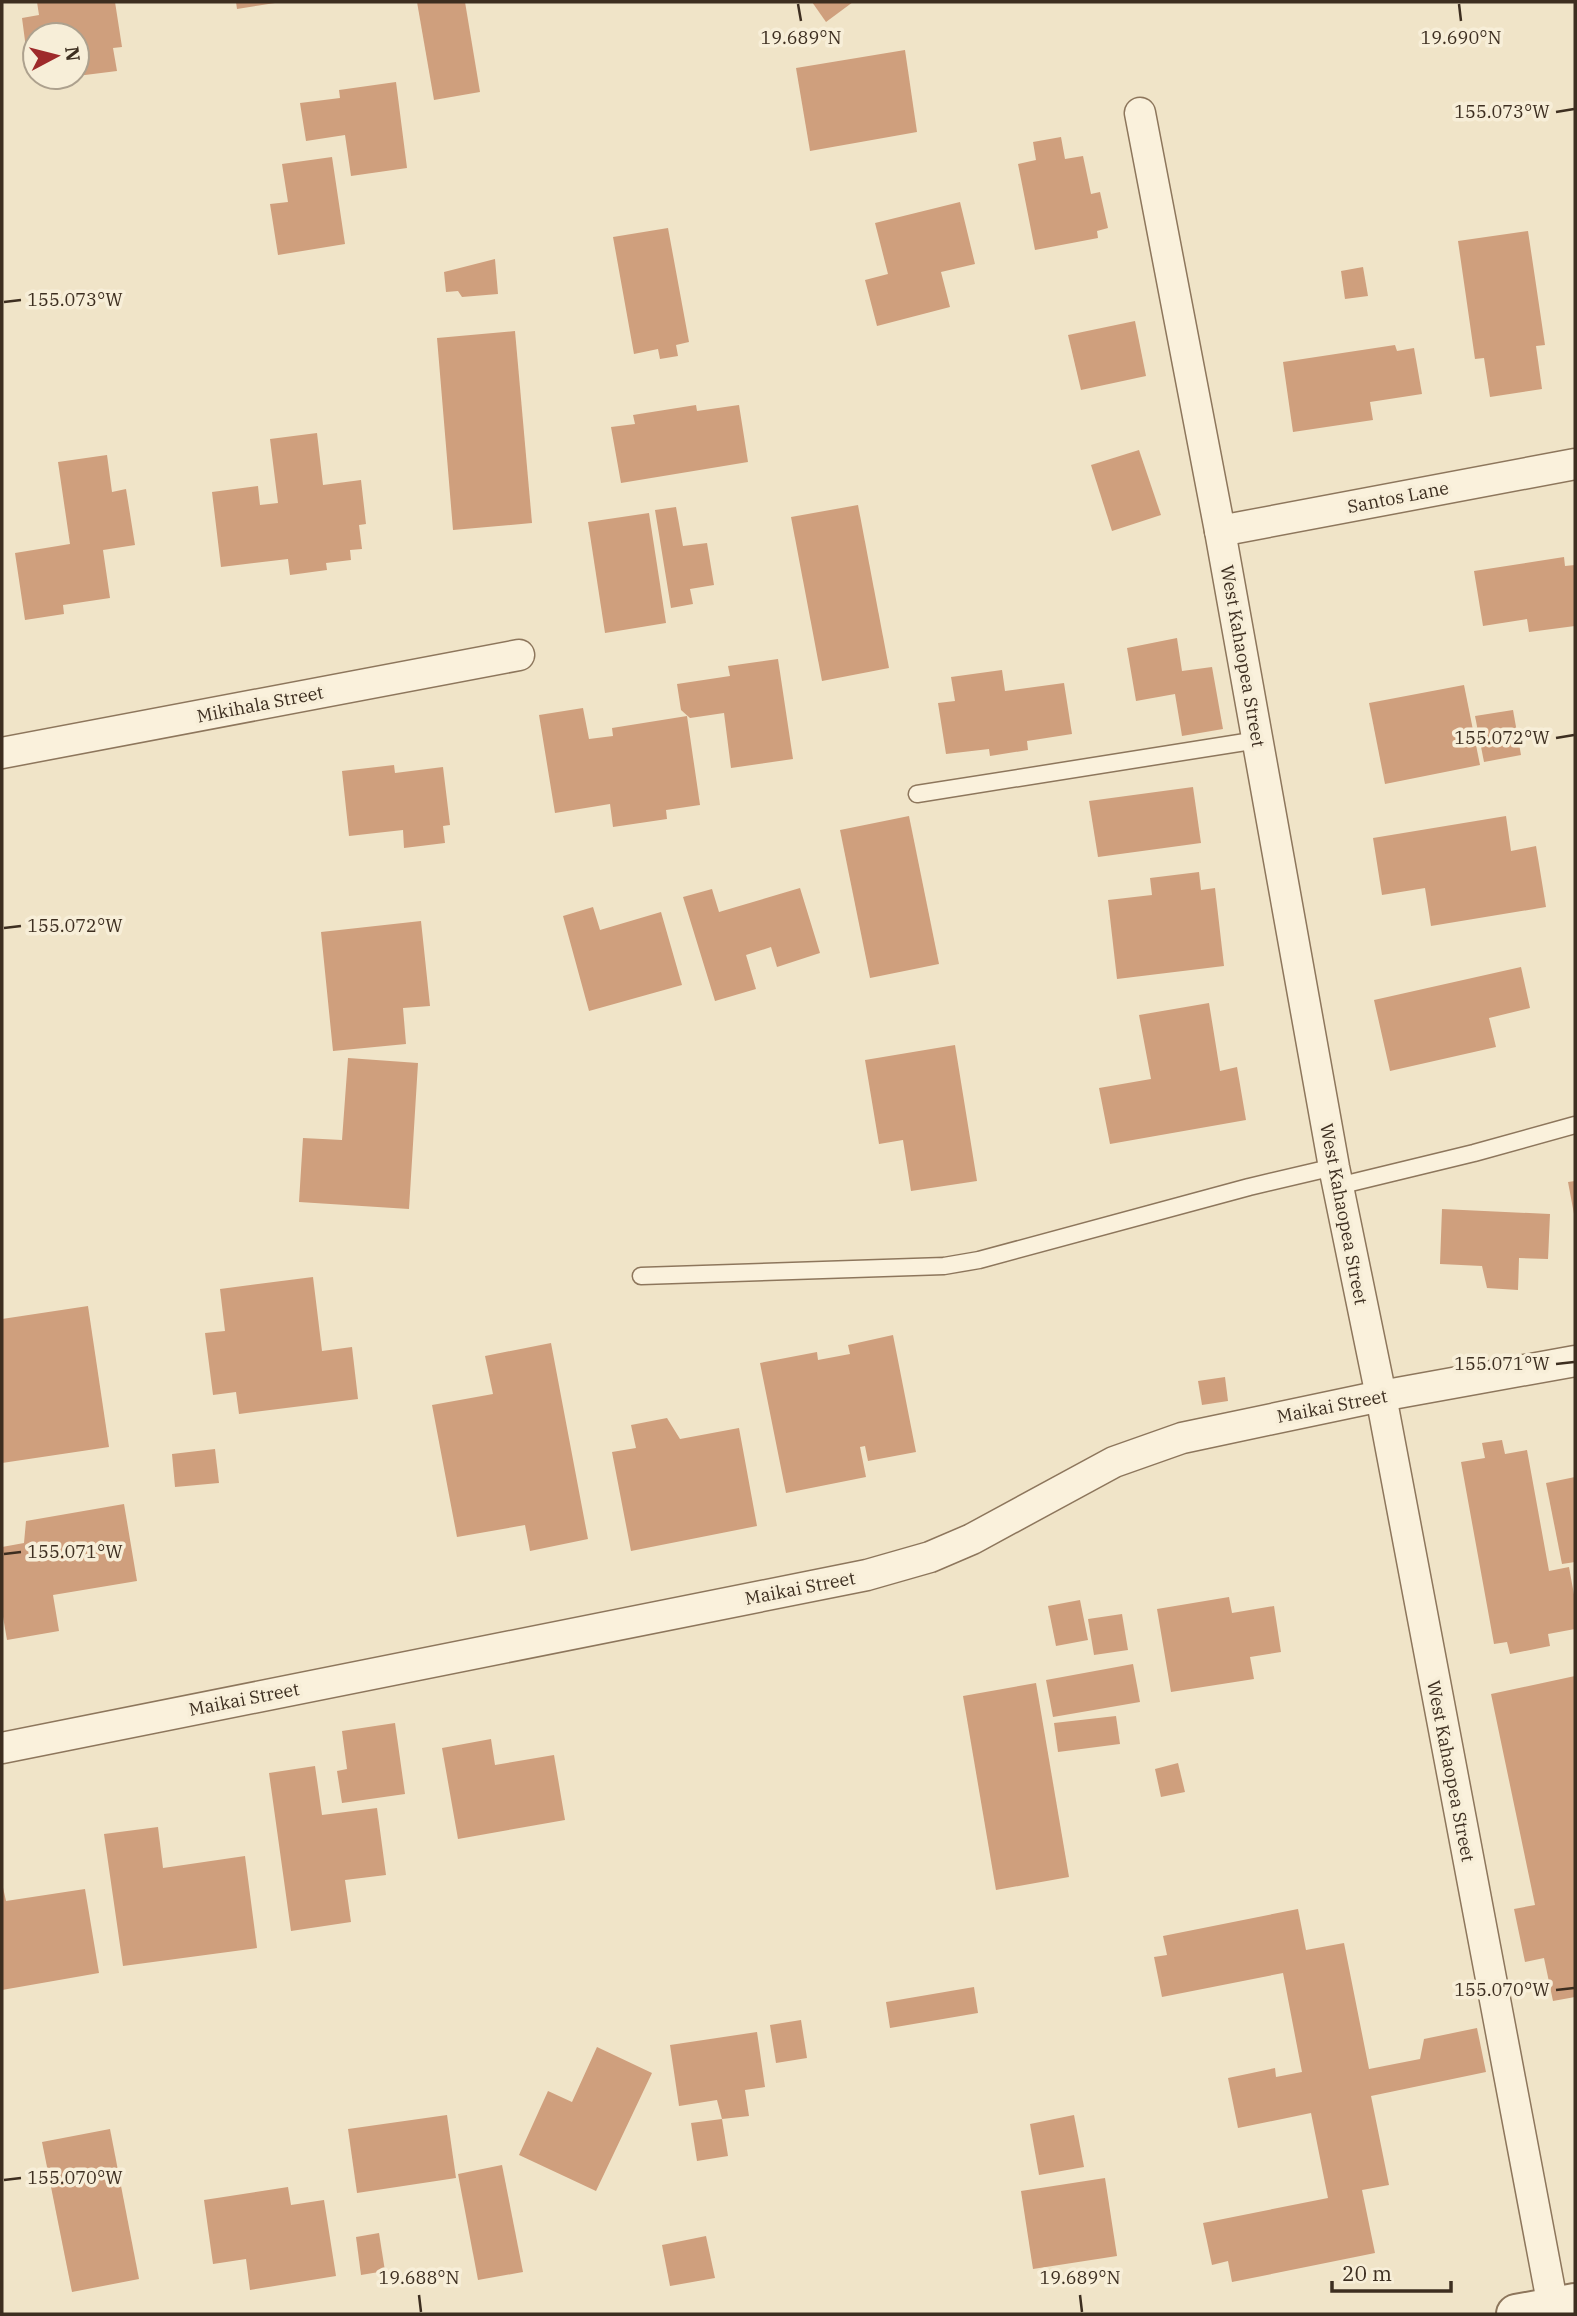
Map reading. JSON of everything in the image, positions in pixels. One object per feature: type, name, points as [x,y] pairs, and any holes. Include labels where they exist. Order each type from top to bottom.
[{"type":"street","name":"West Kahaopea Street","points":[[1140,113],[1220,531],[1336,1176],[1561,2308]]},
{"type":"street","name":"Santos Lane","points":[[1220,531],[1575,464]]},
{"type":"street","name":"Mikihala Street","points":[[2,753],[519,655]]},
{"type":"street","name":"Maikai Street","points":[[2,1748],[878,1572],[930,1557],[972,1539],[1114,1462],[1143,1451],[1215,1430],[1381,1396],[1575,1361]]},
{"type":"street","points":[[1517,2314],[1561,2308]]},
{"type":"lane","points":[[916,794],[1258,740]]},
{"type":"lane","points":[[641,1276],[901,1269],[956,1264],[1010,1252],[1249,1187],[1336,1176],[1474,1153],[1575,1125]]},
{"type":"building","points":[[37,2],[115,2],[122,47],[113,48],[117,71],[91,74],[91,21],[22,21],[22,18],[39,15]]},
{"type":"building","points":[[236,2],[275,2],[275,3],[237,9]]},
{"type":"building","points":[[417,2],[465,2],[480,92],[434,100]]},
{"type":"building","points":[[812,2],[853,2],[826,22]]},
{"type":"building","points":[[905,50],[917,132],[810,151],[796,68]]},
{"type":"building","points":[[396,82],[407,168],[351,176],[345,135],[306,141],[300,103],[340,98],[339,90]]},
{"type":"building","points":[[1061,137],[1065,159],[1083,156],[1091,194],[1100,192],[1108,228],[1097,231],[1098,238],[1035,250],[1018,164],[1036,160],[1033,142]]},
{"type":"building","points":[[332,157],[345,244],[278,255],[270,204],[288,202],[282,164]]},
{"type":"building","points":[[960,202],[975,264],[941,272],[950,307],[877,326],[865,280],[888,274],[875,223]]},
{"type":"building","points":[[668,228],[689,342],[676,345],[678,356],[660,359],[658,349],[634,354],[613,237]]},
{"type":"building","points":[[1528,231],[1545,345],[1536,346],[1542,389],[1490,397],[1484,358],[1475,359],[1458,241]]},
{"type":"building","points":[[495,259],[498,294],[462,297],[458,291],[446,292],[444,272]]},
{"type":"building","points":[[1363,267],[1368,296],[1345,299],[1341,271]]},
{"type":"building","points":[[1135,321],[1146,376],[1081,390],[1068,335]]},
{"type":"building","points":[[515,331],[532,523],[453,530],[437,338]]},
{"type":"building","points":[[1395,345],[1397,351],[1414,348],[1422,394],[1370,402],[1373,420],[1293,432],[1283,362]]},
{"type":"building","points":[[696,405],[697,411],[739,405],[748,462],[621,483],[611,427],[635,424],[633,415]]},
{"type":"building","points":[[317,433],[323,485],[361,480],[366,524],[359,525],[362,549],[350,550],[351,560],[326,563],[327,570],[290,575],[288,559],[221,567],[212,492],[258,486],[260,505],[278,503],[270,439]]},
{"type":"building","points":[[1139,450],[1161,515],[1112,531],[1091,465]]},
{"type":"building","points":[[107,455],[112,492],[126,489],[135,545],[103,550],[110,598],[63,605],[64,614],[25,620],[15,553],[70,544],[58,462]]},
{"type":"building","points":[[858,505],[889,668],[822,681],[791,517]]},
{"type":"building","points":[[676,507],[683,546],[707,543],[714,585],[690,589],[693,604],[671,608],[655,510]]},
{"type":"building","points":[[649,513],[666,623],[605,633],[588,522]]},
{"type":"building","points":[[1564,557],[1565,566],[1575,565],[1575,626],[1529,632],[1527,619],[1483,626],[1474,571]]},
{"type":"building","points":[[1177,638],[1182,671],[1212,667],[1223,729],[1182,736],[1175,694],[1136,701],[1127,648]]},
{"type":"building","points":[[778,659],[793,759],[731,768],[724,713],[690,718],[681,710],[677,684],[730,676],[728,666]]},
{"type":"building","points":[[1002,670],[1005,691],[1064,683],[1072,734],[1027,741],[1028,750],[990,756],[989,749],[946,754],[938,703],[955,701],[951,677]]},
{"type":"building","points":[[1464,685],[1480,765],[1385,784],[1369,703]]},
{"type":"building","points":[[583,708],[589,739],[613,736],[612,728],[687,716],[700,805],[666,810],[667,819],[613,827],[610,804],[555,813],[539,715]]},
{"type":"building","points":[[1513,710],[1521,755],[1484,762],[1475,716]]},
{"type":"building","points":[[394,765],[395,773],[443,767],[450,825],[443,826],[445,843],[404,848],[403,830],[349,836],[342,771]]},
{"type":"building","points":[[1193,787],[1201,843],[1098,857],[1089,801]]},
{"type":"building","points":[[909,816],[939,964],[870,978],[840,830]]},
{"type":"building","points":[[1506,816],[1511,851],[1536,846],[1546,907],[1431,926],[1425,888],[1382,895],[1373,838]]},
{"type":"building","points":[[1199,872],[1201,890],[1215,888],[1224,966],[1117,979],[1108,900],[1152,895],[1150,878]]},
{"type":"building","points":[[800,888],[820,953],[777,967],[771,947],[746,955],[756,989],[715,1001],[683,897],[712,889],[719,912]]},
{"type":"building","points":[[593,907],[600,930],[661,912],[682,985],[589,1011],[563,916]]},
{"type":"building","points":[[421,921],[430,1006],[403,1008],[406,1044],[333,1051],[321,932]]},
{"type":"building","points":[[1521,967],[1530,1008],[1489,1018],[1496,1047],[1390,1071],[1374,1000]]},
{"type":"building","points":[[1209,1003],[1220,1071],[1237,1067],[1246,1120],[1110,1144],[1099,1088],[1151,1079],[1139,1015]]},
{"type":"building","points":[[955,1045],[977,1181],[911,1191],[903,1140],[879,1144],[865,1060]]},
{"type":"building","points":[[348,1058],[418,1063],[409,1209],[299,1202],[303,1138],[342,1140]]},
{"type":"building","points":[[1575,1181],[1575,1214],[1574,1214],[1568,1182]]},
{"type":"building","points":[[1442,1209],[1550,1214],[1548,1259],[1519,1258],[1518,1290],[1487,1288],[1482,1266],[1440,1264]]},
{"type":"building","points":[[313,1277],[322,1351],[352,1347],[358,1399],[239,1414],[236,1392],[213,1395],[205,1333],[225,1331],[220,1289]]},
{"type":"building","points":[[88,1306],[109,1447],[2,1463],[2,1319]]},
{"type":"building","points":[[893,1335],[916,1452],[868,1461],[865,1446],[860,1447],[866,1477],[786,1493],[760,1363],[817,1352],[818,1360],[850,1354],[848,1345]]},
{"type":"building","points":[[551,1343],[588,1539],[530,1551],[525,1525],[457,1537],[432,1405],[493,1394],[485,1356]]},
{"type":"building","points":[[1225,1377],[1228,1401],[1202,1405],[1198,1381]]},
{"type":"building","points":[[667,1418],[680,1439],[739,1428],[757,1526],[631,1551],[612,1452],[636,1448],[631,1425]]},
{"type":"building","points":[[1502,1440],[1505,1454],[1527,1450],[1549,1571],[1569,1567],[1575,1600],[1575,1629],[1548,1634],[1550,1646],[1510,1654],[1507,1642],[1494,1644],[1461,1462],[1485,1458],[1482,1443]]},
{"type":"building","points":[[215,1449],[219,1483],[175,1487],[172,1454]]},
{"type":"building","points":[[1575,1477],[1575,1562],[1562,1564],[1546,1483]]},
{"type":"building","points":[[124,1504],[137,1581],[53,1595],[59,1631],[7,1640],[2,1611],[2,1547],[24,1543],[26,1521]]},
{"type":"building","points":[[1229,1597],[1232,1613],[1274,1606],[1281,1652],[1250,1657],[1254,1679],[1171,1692],[1157,1609]]},
{"type":"building","points":[[1080,1600],[1088,1640],[1056,1646],[1048,1606]]},
{"type":"building","points":[[1122,1614],[1128,1650],[1094,1655],[1088,1619]]},
{"type":"building","points":[[1133,1664],[1140,1702],[1053,1717],[1046,1680]]},
{"type":"building","points":[[1575,1676],[1575,1997],[1553,2001],[1544,1958],[1525,1962],[1514,1909],[1535,1905],[1491,1694]]},
{"type":"building","points":[[1036,1683],[1069,1877],[996,1890],[963,1696]]},
{"type":"building","points":[[1116,1716],[1120,1744],[1058,1752],[1054,1723]]},
{"type":"building","points":[[395,1723],[405,1794],[342,1803],[337,1771],[347,1769],[342,1731]]},
{"type":"building","points":[[491,1739],[495,1765],[554,1755],[565,1820],[458,1839],[442,1748]]},
{"type":"building","points":[[1178,1763],[1185,1792],[1161,1797],[1155,1769]]},
{"type":"building","points":[[315,1766],[322,1815],[377,1808],[386,1875],[345,1880],[351,1922],[291,1931],[269,1773]]},
{"type":"building","points":[[158,1827],[163,1868],[245,1856],[257,1948],[123,1966],[104,1834]]},
{"type":"building","points":[[2,1883],[6,1901],[85,1889],[99,1973],[2,1990]]},
{"type":"building","points":[[1298,1909],[1306,1950],[1344,1943],[1369,2069],[1420,2059],[1424,2039],[1477,2028],[1486,2072],[1371,2096],[1389,2185],[1362,2190],[1375,2253],[1232,2282],[1228,2261],[1212,2265],[1203,2223],[1328,2198],[1311,2113],[1238,2128],[1228,2078],[1275,2068],[1276,2077],[1302,2072],[1283,1973],[1162,1997],[1154,1957],[1167,1955],[1163,1936]]},
{"type":"building","points":[[974,1987],[978,2013],[890,2028],[886,2002]]},
{"type":"building","points":[[801,2020],[807,2058],[776,2063],[770,2025]]},
{"type":"building","points":[[757,2032],[765,2087],[745,2090],[749,2116],[722,2119],[717,2100],[679,2106],[670,2045]]},
{"type":"building","points":[[597,2047],[652,2073],[596,2191],[519,2155],[548,2091],[572,2102]]},
{"type":"building","points":[[447,2115],[456,2178],[357,2193],[348,2129]]},
{"type":"building","points":[[1074,2115],[1084,2167],[1039,2175],[1030,2124]]},
{"type":"building","points":[[722,2119],[728,2156],[697,2161],[691,2123]]},
{"type":"building","points":[[110,2129],[139,2279],[72,2292],[42,2142]]},
{"type":"building","points":[[502,2165],[523,2272],[478,2280],[458,2174]]},
{"type":"building","points":[[1105,2178],[1117,2256],[1033,2269],[1021,2191]]},
{"type":"building","points":[[288,2187],[291,2205],[324,2200],[336,2276],[250,2290],[246,2259],[213,2264],[204,2200]]},
{"type":"building","points":[[379,2233],[385,2271],[361,2275],[356,2237]]},
{"type":"building","points":[[706,2236],[715,2278],[670,2286],[662,2245]]}]
